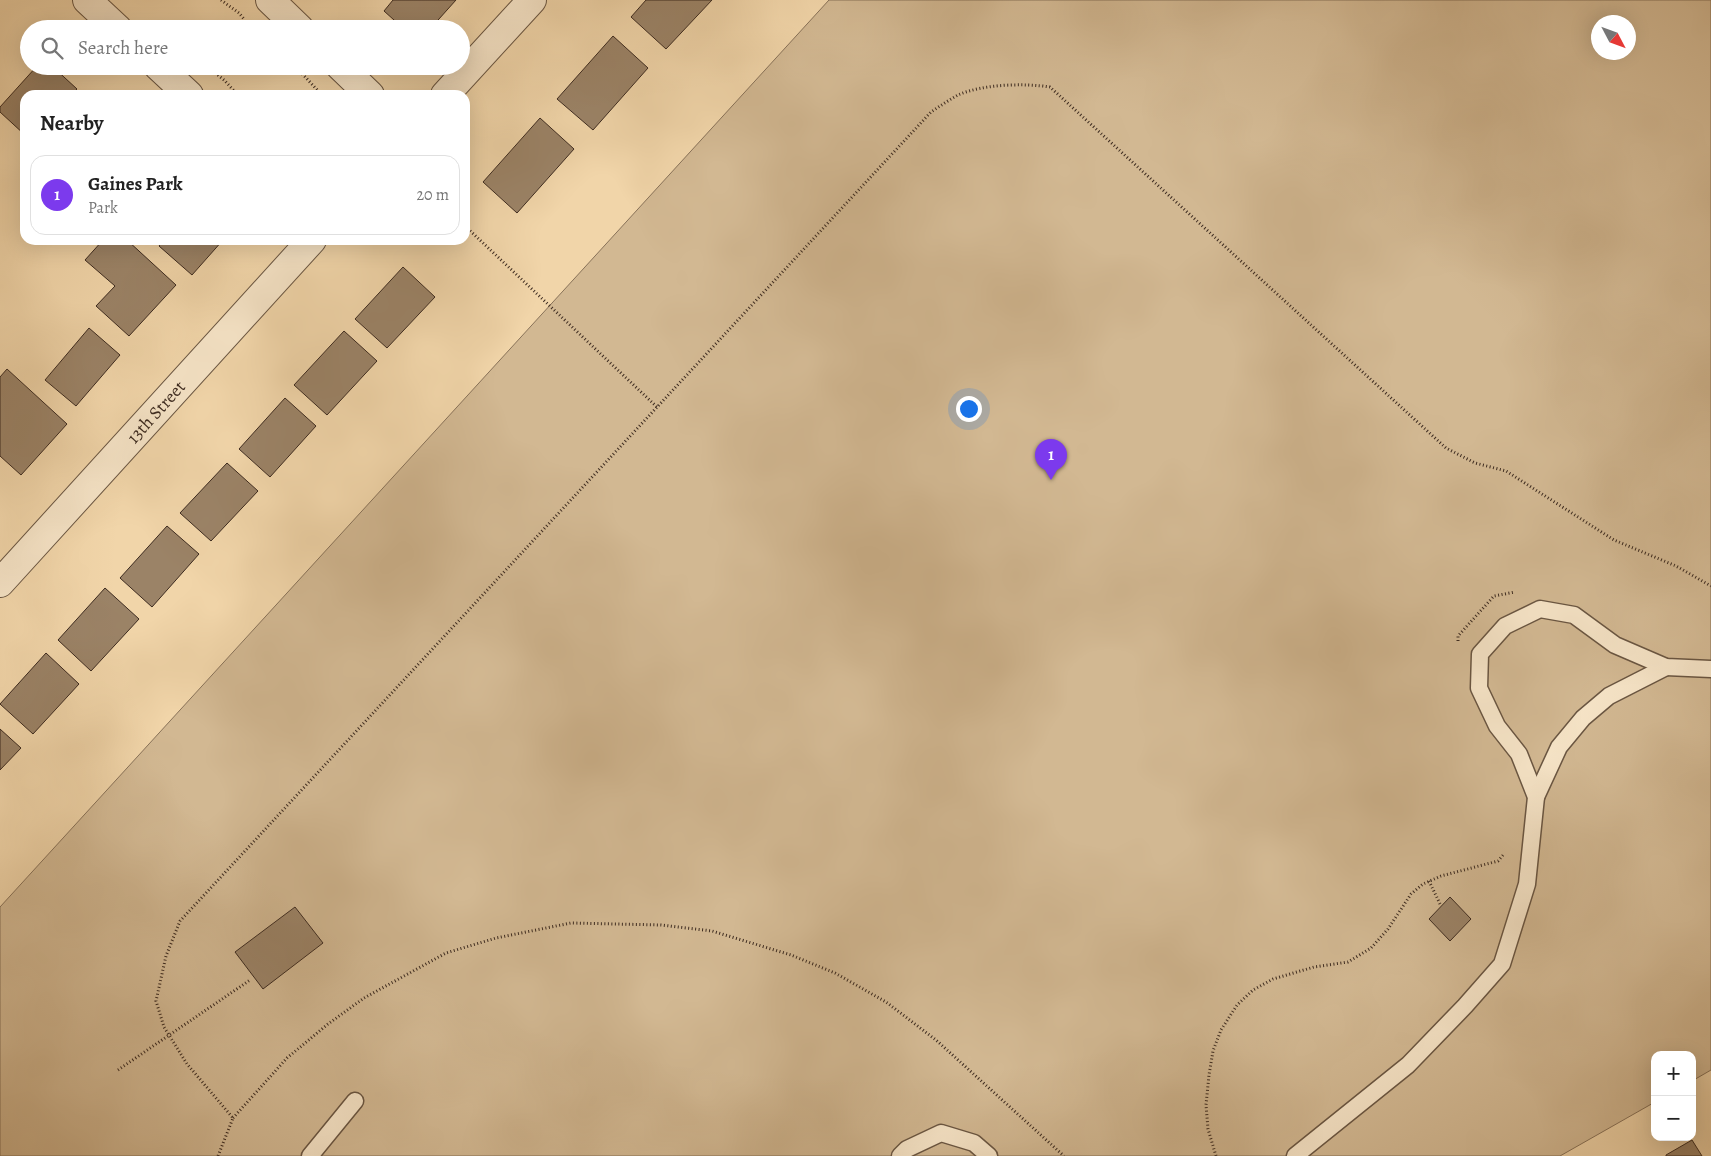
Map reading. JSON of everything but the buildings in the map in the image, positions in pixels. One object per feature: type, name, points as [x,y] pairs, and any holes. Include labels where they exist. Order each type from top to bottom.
[{"type":"street","points":[[87,0],[108,20]]},
{"type":"street","points":[[270,0],[291,20]]},
{"type":"street","points":[[470,68],[532,0]]},
{"type":"street","points":[[168,75],[184,90]]},
{"type":"street","points":[[349,75],[365,90]]},
{"type":"street","points":[[450,90],[463,75]]},
{"type":"street","name":"13th Street","points":[[0,583],[307,245]]},
{"type":"lane","points":[[1536,797],[1519,754],[1497,726],[1479,688],[1480,654],[1504,626],[1540,609],[1574,615],[1615,645],[1666,667],[1711,669]]},
{"type":"lane","points":[[1295,1156],[1408,1064],[1465,1006],[1502,964],[1527,884],[1536,797],[1559,747],[1583,718],[1609,696],[1666,667]]},
{"type":"lane","points":[[310,1156],[355,1101]]},
{"type":"lane","points":[[900,1156],[907,1149],[941,1133],[974,1143],[989,1156]]},
{"type":"path","points":[[221,0],[245,20]]},
{"type":"path","points":[[218,75],[233,90]]},
{"type":"path","points":[[303,75],[317,90]]},
{"type":"path","points":[[232,1118],[186,1064],[164,1027],[156,1001],[166,956],[180,921],[931,112],[958,95],[985,88],[1033,84],[1050,88],[1070,104],[1446,448],[1475,463],[1506,471],[1614,540],[1676,566],[1711,586]]},
{"type":"path","points":[[470,231],[657,407]]},
{"type":"path","points":[[1458,645],[1458,636],[1494,596],[1521,591]]},
{"type":"path","points":[[1216,1156],[1208,1129],[1206,1105],[1209,1075],[1213,1051],[1222,1030],[1237,1005],[1253,990],[1273,979],[1314,967],[1348,962],[1371,948],[1388,929],[1411,894],[1423,884],[1441,876],[1498,861],[1507,850]]},
{"type":"path","points":[[1429,881],[1441,906]]},
{"type":"path","points":[[218,1156],[232,1118],[287,1058],[328,1024],[364,998],[446,954],[496,938],[571,923],[661,924],[712,931],[791,955],[835,973],[886,1002],[936,1040],[1064,1156]]},
{"type":"path","points":[[118,1070],[250,980]]},
{"type":"shaded area","points":[[829,0],[1711,0],[1711,1070],[1696,1079],[1696,1051],[1651,1051],[1651,1104],[1560,1156],[0,1156],[0,907]]},
{"type":"place","name":"Gaines Park","points":[[1051,480]]}]
